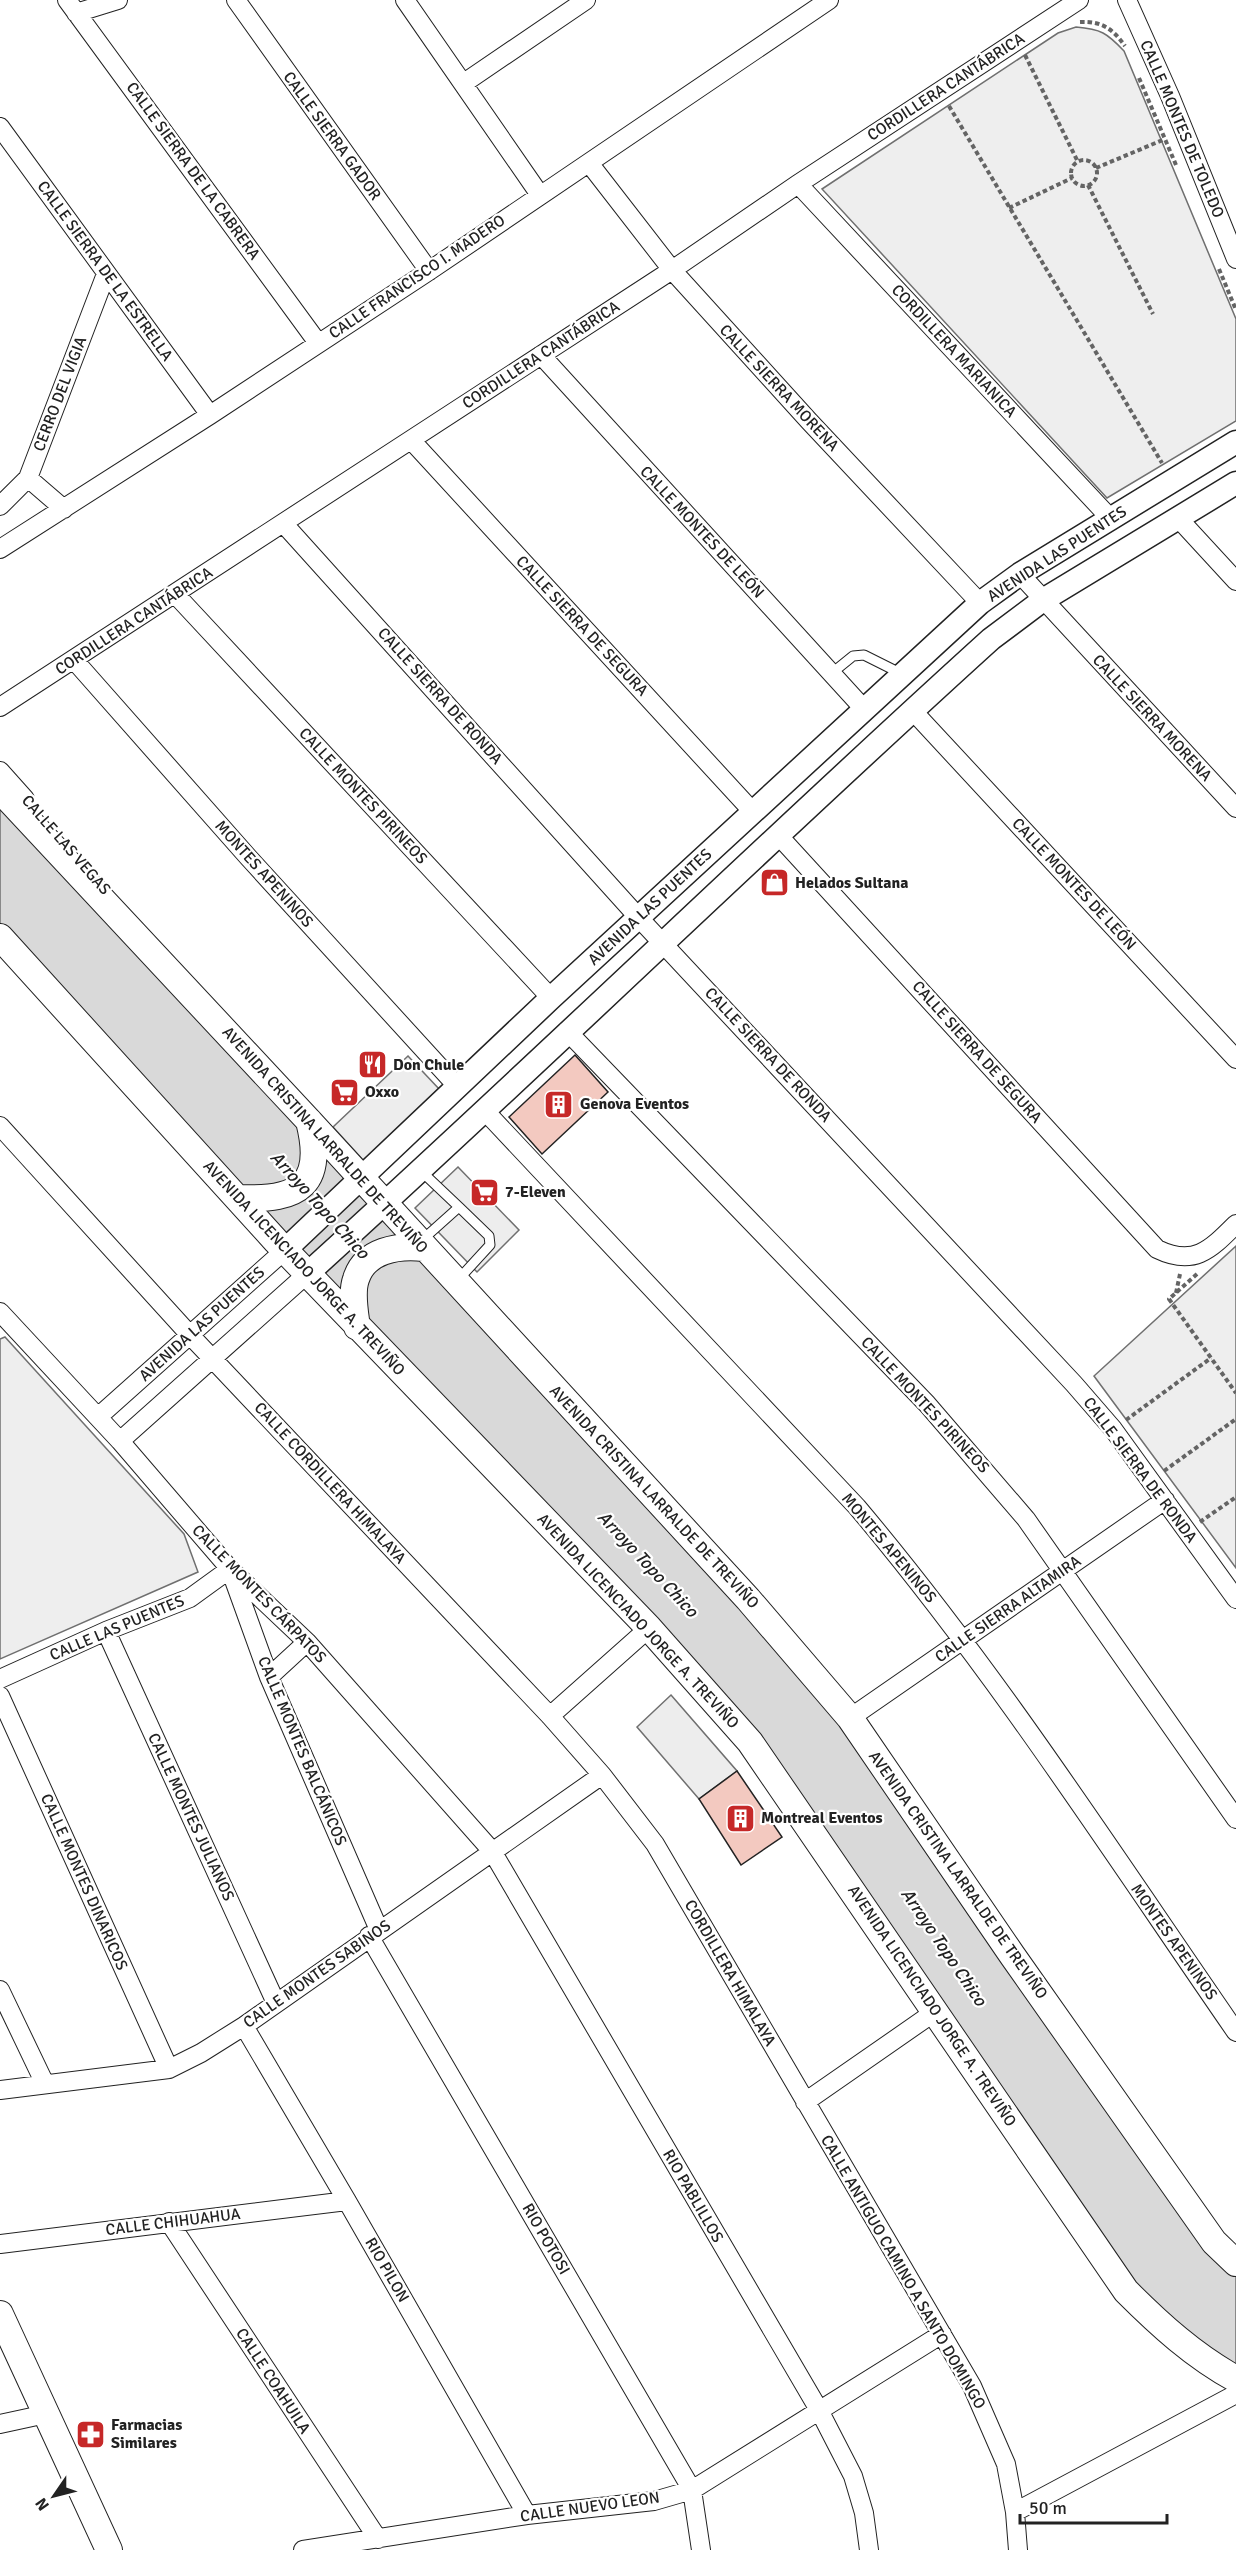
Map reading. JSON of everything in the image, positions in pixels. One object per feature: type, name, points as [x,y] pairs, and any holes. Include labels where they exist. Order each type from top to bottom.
[{"type":"main road","name":"AVENIDA CRISTINA LARRALDE DE TREVIÑO","points":[[0,790],[125,923],[380,1207],[456,1282],[748,1599],[850,1718],[1012,1955],[1214,2242],[1236,2263]]},
{"type":"main road","name":"AVENIDA LICENCIADO JORGE A. TREVIÑO","points":[[0,937],[240,1198],[294,1241],[316,1266],[357,1327],[649,1628],[750,1742],[1126,2291],[1165,2330],[1214,2367],[1236,2379]]},
{"type":"main road","points":[[240,1198],[272,1198],[294,1193],[303,1185],[312,1168],[312,1133]]},
{"type":"main road","points":[[357,1327],[354,1290],[356,1279],[363,1265],[386,1250],[416,1245]]},
{"type":"main road","points":[[0,2314],[109,2550]]},
{"type":"street","points":[[72,6],[118,0]]},
{"type":"street","name":"CALLE SIERRA GADOR","points":[[236,0],[429,271]]},
{"type":"street","points":[[405,0],[540,195]]},
{"type":"street","points":[[464,83],[586,0]]},
{"type":"street","name":"CALLE FRANCISCO I. MADERO","points":[[0,549],[429,271],[830,0]]},
{"type":"street","name":"CORDILLERA CANTÁBRICA","points":[[0,707],[672,270],[798,184],[1079,0]]},
{"type":"street","name":"CALLE MONTES DE TOLEDO","points":[[1127,0],[1170,96],[1236,260]]},
{"type":"street","name":"CALLE SIERRA DE LA CABRERA","points":[[72,6],[318,343]]},
{"type":"street","name":"CALLE SIERRA DE LA ESTRELLA","points":[[0,128],[210,415]]},
{"type":"street","name":"CALLE SIERRA MORENA","points":[[589,163],[672,270],[809,421],[980,603]]},
{"type":"street","name":"CORDILLERA MARIANICA","points":[[798,184],[1111,519]]},
{"type":"street","name":"CERRO DEL VIGIA","points":[[0,506],[28,478],[106,274]]},
{"type":"street","name":"CALLE MONTES DE LEÓN","points":[[541,355],[864,709]]},
{"type":"street","name":"CALLE SIERRA DE SEGURA","points":[[411,440],[753,812]]},
{"type":"street","name":"AVENIDA LAS PUENTES","points":[[98,1417],[294,1241],[551,998],[980,603],[1020,574],[1236,442]]},
{"type":"street","points":[[28,478],[64,509]]},
{"type":"street","name":"AVENIDA LAS PUENTES","points":[[120,1441],[485,1111],[567,1031],[991,639],[1043,600],[1236,483]]},
{"type":"street","points":[[1178,518],[1236,581]]},
{"type":"street","name":"CALLE SIERRA DE RONDA","points":[[283,523],[639,918],[1034,1340],[1113,1429],[1236,1599]]},
{"type":"street","name":"CALLE SIERRA MORENA","points":[[1020,574],[1236,808]]},
{"type":"street","name":"CALLE MONTES PIRINEOS","points":[[175,594],[551,998]]},
{"type":"street","name":"MONTES APENINOS","points":[[74,660],[248,858],[457,1086]]},
{"type":"street","name":"CALLE MONTES DE LEÓN","points":[[912,710],[1236,1059]]},
{"type":"street","name":"CALLE LAS VEGAS","points":[[0,771],[115,901],[125,923]]},
{"type":"street","name":"CALLE SIERRA DE SEGURA","points":[[778,835],[1157,1249],[1183,1258],[1197,1256],[1214,1246],[1236,1224]]},
{"type":"street","name":"CALLE MONTES PIRINEOS","points":[[567,1031],[927,1404],[1026,1518],[1236,1818]]},
{"type":"street","name":"MONTES APENINOS","points":[[485,1111],[857,1507],[965,1640],[1236,2032]]},
{"type":"street","name":"CALLE CORDILLERA HIMALAYA","points":[[0,1126],[189,1334],[550,1716],[602,1775],[655,1844]]},
{"type":"street","name":"CALLE MONTES CÁRPATOS","points":[[3,1319],[120,1441],[230,1569],[307,1642],[492,1851]]},
{"type":"street","name":"CALLE SIERRA ALTAMIRA","points":[[850,1718],[1165,1500]]},
{"type":"street","name":"CALLE LAS PUENTES","points":[[0,1679],[106,1631],[190,1598],[230,1569]]},
{"type":"street","name":"CALLE MONTES BALCÁNICOS","points":[[230,1569],[269,1677],[374,1933]]},
{"type":"street","points":[[550,1716],[649,1628]]},
{"type":"street","name":"CALLE MONTES JULIANOS","points":[[106,1631],[276,2003]]},
{"type":"street","points":[[269,1677],[307,1642]]},
{"type":"street","name":"CALLE MONTES DINARICOS","points":[[0,1696],[169,2069]]},
{"type":"street","name":"CALLE MONTES SABINOS","points":[[0,2090],[169,2069],[201,2053],[244,2026],[602,1775]]},
{"type":"street","name":"CORDILLERA HIMALAYA","points":[[655,1844],[805,2102]]},
{"type":"street","name":"RIO PABLILLOS","points":[[492,1851],[819,2410],[854,2476],[864,2513],[869,2550]]},
{"type":"street","name":"RIO POTOSI","points":[[374,1933],[692,2490],[701,2550]]},
{"type":"street","points":[[0,1990],[45,2084]]},
{"type":"street","points":[[805,2102],[936,2011]]},
{"type":"street","name":"RIO PILON","points":[[244,2026],[527,2516]]},
{"type":"street","name":"CALLE ANTIGUO CAMINO A SANTO DOMINGO","points":[[805,2102],[972,2386],[1006,2464],[1015,2512],[1018,2550]]},
{"type":"street","name":"CALLE CHIHUAHUA","points":[[0,2244],[347,2201]]},
{"type":"street","name":"CALLE COAHUILA","points":[[169,2222],[378,2539]]},
{"type":"street","name":"CALLE NUEVO LEON","points":[[303,2550],[527,2516],[654,2501],[692,2490],[942,2334]]},
{"type":"street","points":[[1015,2512],[1236,2394]]},
{"type":"street","points":[[0,2424],[46,2414]]},
{"type":"lane","points":[[832,673],[853,656],[864,655],[902,674]]},
{"type":"lane","points":[[420,1170],[489,1236],[491,1241],[490,1245],[456,1282]]},
{"type":"lane","points":[[416,1245],[459,1207]]},
{"type":"path","points":[[1074,22],[1093,21],[1104,25],[1113,31],[1127,49]]},
{"type":"path","points":[[1014,59],[1024,52],[1078,162]]},
{"type":"path","points":[[1135,69],[1178,171]]},
{"type":"path","points":[[946,103],[1162,464]]},
{"type":"path","points":[[1096,168],[1165,139]]},
{"type":"path","points":[[1086,160],[1096,168],[1095,180],[1088,185],[1080,185],[1072,178],[1072,168],[1078,162],[1086,160]]},
{"type":"path","points":[[1009,207],[1072,178]]},
{"type":"path","points":[[1088,185],[1153,314]]},
{"type":"path","points":[[1218,267],[1236,310]]},
{"type":"path","points":[[1202,1270],[1169,1299],[1236,1393]]},
{"type":"path","points":[[1113,1429],[1211,1358]]},
{"type":"path","points":[[1151,1480],[1236,1419]]},
{"type":"path","points":[[1188,1531],[1236,1497]]},
{"type":"shaded area","points":[[1076,27],[1103,33],[1124,51],[1236,319],[1236,421],[1107,498],[822,189],[1058,33]]},
{"type":"shaded area","points":[[408,1056],[440,1090],[364,1161],[333,1127]]},
{"type":"shaded area","points":[[458,1167],[519,1230],[477,1272],[415,1208]]},
{"type":"shaded area","points":[[1236,1246],[1236,1568],[1094,1376]]},
{"type":"shaded area","points":[[5,1337],[184,1534],[198,1572],[0,1659],[0,1339]]},
{"type":"shaded area","points":[[671,1695],[737,1771],[699,1799],[637,1727]]},
{"type":"water","name":"Arroyo Topo Chico","points":[[0,790],[748,1599],[1236,2263],[1236,2378],[1165,2330],[750,1742],[0,937]]},
{"type":"building","name":"Genova Eventos","points":[[575,1055],[608,1092],[542,1154],[509,1117]]},
{"type":"building","name":"Montreal Eventos","points":[[737,1771],[782,1837],[741,1865],[699,1799]]},
{"type":"place","name":"Helados Sultana","points":[[774,883]]},
{"type":"place","name":"Don Chule","points":[[372,1065]]},
{"type":"place","name":"Oxxo","points":[[344,1092]]},
{"type":"place","name":"Genova Eventos","points":[[559,1104]]},
{"type":"place","name":"7-Eleven","points":[[484,1192]]},
{"type":"place","name":"Montreal Eventos","points":[[740,1818]]},
{"type":"place","name":"Farmacias Similares","points":[[90,2434]]}]
